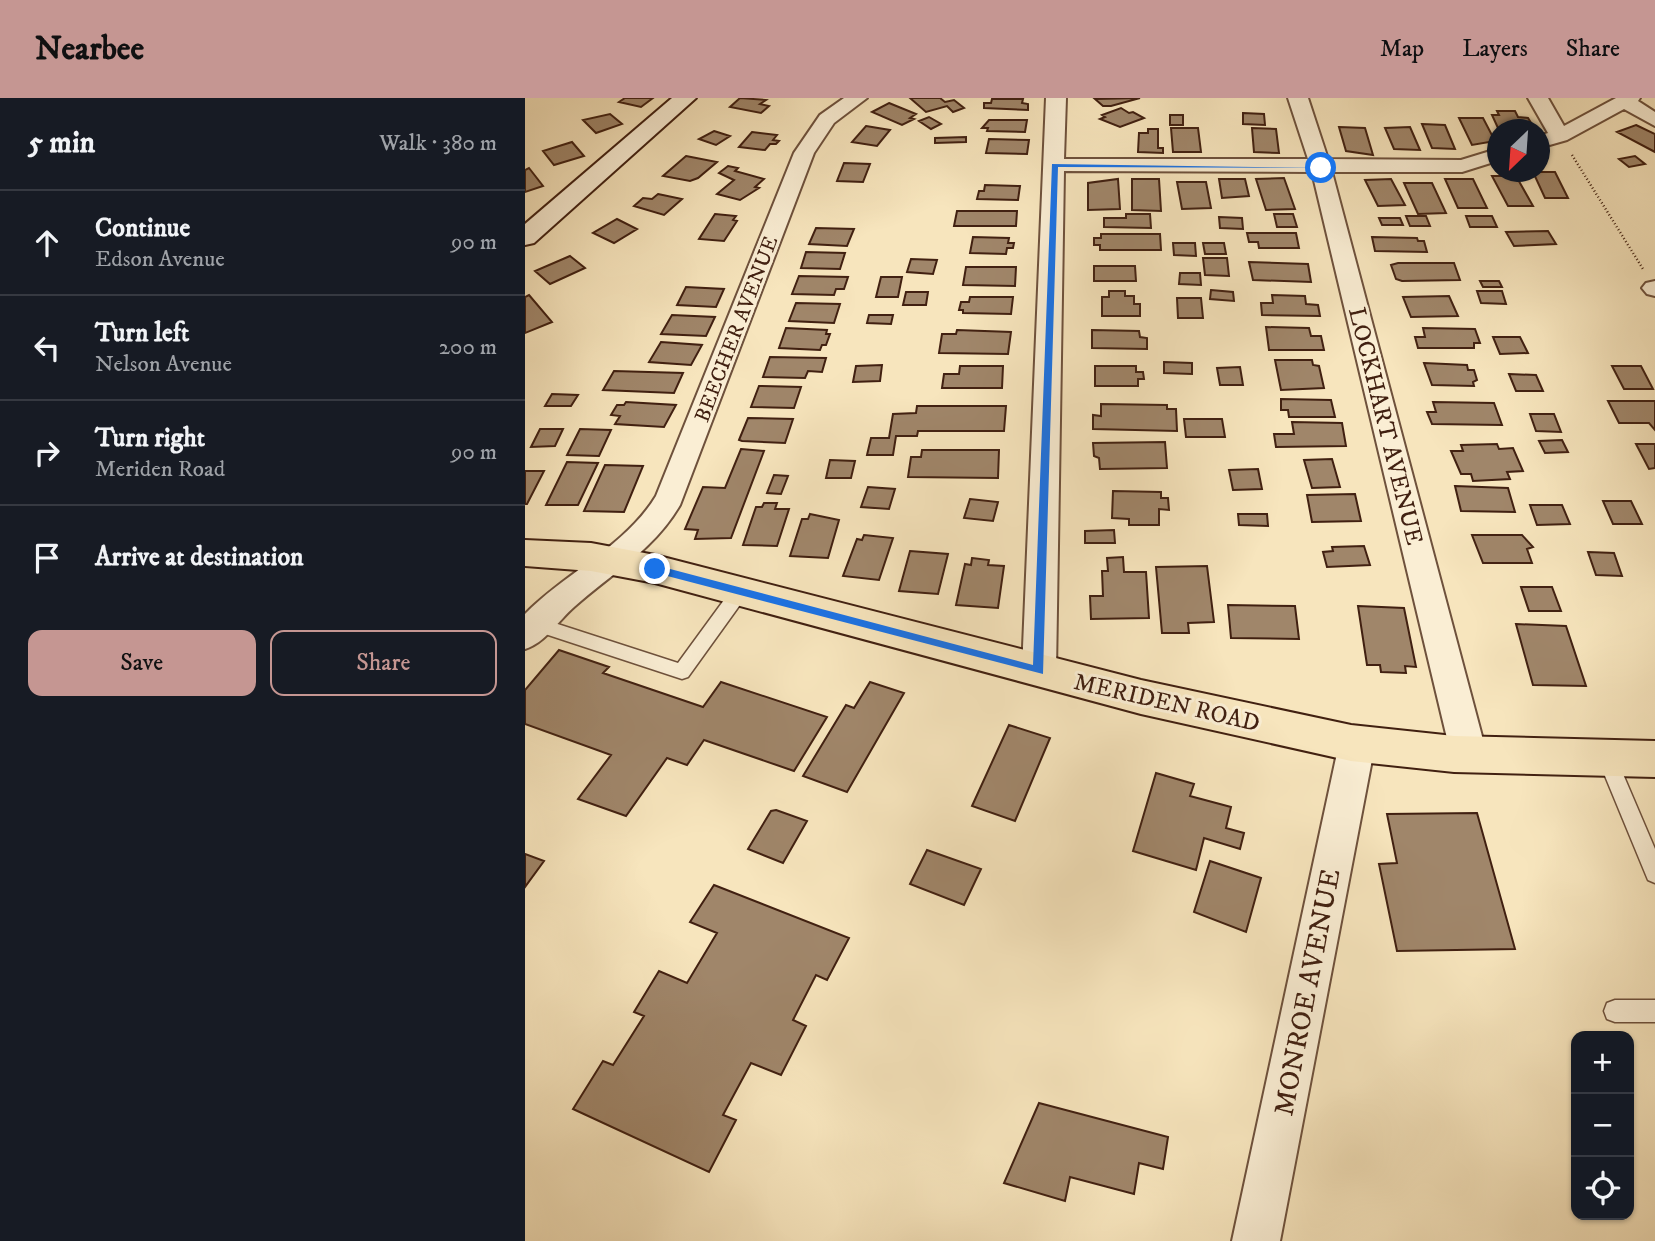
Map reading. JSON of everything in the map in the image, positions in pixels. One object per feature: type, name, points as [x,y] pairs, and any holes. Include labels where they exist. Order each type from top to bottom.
[{"type":"main road","points":[[525,237],[685,98]]},
{"type":"main road","name":"MERIDEN ROAD","points":[[525,553],[614,561],[741,590],[1039,671],[1206,713],[1357,744],[1469,755],[1655,759]]},
{"type":"street","name":"BEECHER AVENUE","points":[[530,630],[569,593],[614,561],[651,529],[670,499],[804,153],[827,119],[857,98]]},
{"type":"street","points":[[1039,671],[1056,98]]},
{"type":"street","name":"LOCKHART AVENUE","points":[[1298,98],[1321,168],[1469,755]]},
{"type":"street","points":[[1538,98],[1560,136]]},
{"type":"street","points":[[1550,139],[1628,100],[1655,120]]},
{"type":"street","points":[[1054,165],[1321,168],[1462,166],[1487,158]]},
{"type":"street","name":"MONROE AVENUE","points":[[1256,1241],[1357,744]]},
{"type":"lane","points":[[530,630],[682,672],[741,590]]},
{"type":"lane","points":[[1607,759],[1655,873]]},
{"type":"lane","points":[[1615,1011],[1655,1011]]},
{"type":"path","points":[[1560,136],[1655,288]]},
{"type":"building","points":[[625,98],[653,98],[641,107],[619,102]]},
{"type":"building","points":[[740,98],[766,100],[760,104],[769,106],[761,113],[730,107]]},
{"type":"building","points":[[910,98],[940,98],[945,102],[954,100],[964,108],[953,112],[947,106],[926,112]]},
{"type":"building","points":[[1140,98],[1111,106],[1103,106],[1095,99]]},
{"type":"building","points":[[992,99],[1023,99],[1022,103],[1028,104],[1028,110],[984,108],[984,103],[991,103]]},
{"type":"building","points":[[889,103],[916,114],[910,118],[914,119],[902,125],[872,112]]},
{"type":"building","points":[[1121,108],[1144,118],[1120,127],[1100,119],[1105,117],[1102,115]]},
{"type":"building","points":[[1497,111],[1515,111],[1518,117],[1529,119],[1494,119],[1492,115],[1499,115]]},
{"type":"building","points":[[1243,113],[1264,114],[1265,125],[1243,124]]},
{"type":"building","points":[[610,114],[622,124],[596,133],[583,120]]},
{"type":"building","points":[[1170,115],[1183,115],[1183,125],[1170,125]]},
{"type":"building","points":[[929,117],[941,124],[931,129],[919,121]]},
{"type":"building","points":[[1459,118],[1483,118],[1487,126],[1487,142],[1472,145]]},
{"type":"building","points":[[989,120],[1027,120],[1025,132],[987,131],[988,128],[982,128]]},
{"type":"building","points":[[1422,124],[1445,125],[1455,149],[1432,148]]},
{"type":"building","points":[[1636,125],[1655,134],[1655,152],[1617,132]]},
{"type":"building","points":[[866,126],[890,130],[877,146],[852,142]]},
{"type":"building","points":[[1339,127],[1365,128],[1373,155],[1346,151]]},
{"type":"building","points":[[1410,127],[1420,150],[1394,149],[1385,128]]},
{"type":"building","points":[[1171,128],[1198,128],[1201,152],[1173,152]]},
{"type":"building","points":[[1252,128],[1276,129],[1279,153],[1254,152]]},
{"type":"building","points":[[1148,129],[1158,129],[1158,148],[1163,148],[1163,153],[1138,152],[1139,133],[1148,133]]},
{"type":"building","points":[[714,131],[730,136],[716,145],[699,139]]},
{"type":"building","points":[[752,132],[777,135],[773,140],[779,141],[770,144],[765,150],[739,147]]},
{"type":"building","points":[[966,137],[966,142],[935,143],[935,138]]},
{"type":"building","points":[[989,139],[1029,140],[1027,154],[986,153]]},
{"type":"building","points":[[572,142],[584,156],[554,165],[543,151]]},
{"type":"building","points":[[686,156],[717,162],[698,178],[690,181],[663,176]]},
{"type":"building","points":[[1635,156],[1645,164],[1629,167],[1619,159]]},
{"type":"building","points":[[844,163],[870,164],[863,182],[837,181]]},
{"type":"building","points":[[728,166],[738,168],[735,171],[764,179],[755,187],[759,188],[740,200],[717,194],[734,180],[719,173]]},
{"type":"building","points":[[529,168],[543,186],[525,192],[525,170]]},
{"type":"building","points":[[1550,172],[1555,172],[1568,198],[1545,198],[1538,182],[1550,182]]},
{"type":"building","points":[[1284,178],[1295,209],[1266,210],[1256,179]]},
{"type":"building","points":[[1118,179],[1120,209],[1088,210],[1088,183]]},
{"type":"building","points":[[1132,179],[1159,179],[1161,211],[1132,210]]},
{"type":"building","points":[[1219,179],[1245,179],[1249,196],[1222,198]]},
{"type":"building","points":[[1391,179],[1405,205],[1378,206],[1365,180]]},
{"type":"building","points":[[1445,179],[1473,179],[1487,208],[1458,208]]},
{"type":"building","points":[[1177,182],[1206,182],[1211,208],[1182,209]]},
{"type":"building","points":[[1495,182],[1519,182],[1533,206],[1508,206]]},
{"type":"building","points":[[1404,183],[1432,183],[1446,213],[1418,214]]},
{"type":"building","points":[[985,185],[1020,186],[1018,200],[977,199],[979,191],[984,191]]},
{"type":"building","points":[[658,194],[682,199],[664,215],[634,206],[643,198],[652,199]]},
{"type":"building","points":[[957,211],[1017,211],[1016,226],[954,226]]},
{"type":"building","points":[[715,214],[736,216],[733,220],[737,221],[724,241],[699,239]]},
{"type":"building","points":[[1126,214],[1150,214],[1151,228],[1104,227],[1104,218],[1126,218]]},
{"type":"building","points":[[1274,214],[1293,214],[1297,227],[1277,227]]},
{"type":"building","points":[[1406,216],[1426,216],[1430,226],[1410,226]]},
{"type":"building","points":[[1466,216],[1492,216],[1497,227],[1470,227]]},
{"type":"building","points":[[1219,217],[1242,218],[1243,229],[1220,228]]},
{"type":"building","points":[[1379,218],[1400,218],[1403,225],[1382,225]]},
{"type":"building","points":[[617,219],[637,229],[614,243],[593,233]]},
{"type":"building","points":[[816,228],[854,229],[847,246],[809,244]]},
{"type":"building","points":[[1548,231],[1556,244],[1514,246],[1506,232]]},
{"type":"building","points":[[1247,233],[1296,233],[1299,248],[1259,248],[1258,242],[1249,242]]},
{"type":"building","points":[[1101,234],[1160,234],[1161,250],[1100,250],[1100,245],[1094,245],[1094,238],[1101,238]]},
{"type":"building","points":[[973,237],[1009,238],[1008,243],[1014,243],[1013,248],[1007,248],[1006,254],[970,253]]},
{"type":"building","points":[[1372,237],[1417,238],[1418,241],[1424,241],[1427,252],[1375,251]]},
{"type":"building","points":[[1173,243],[1195,243],[1196,256],[1174,255]]},
{"type":"building","points":[[1203,243],[1224,243],[1226,254],[1205,254]]},
{"type":"building","points":[[806,252],[845,253],[840,269],[801,268]]},
{"type":"building","points":[[570,256],[585,268],[550,284],[535,271]]},
{"type":"building","points":[[1203,258],[1227,258],[1229,276],[1205,275]]},
{"type":"building","points":[[911,259],[937,260],[933,274],[907,272]]},
{"type":"building","points":[[1249,262],[1308,264],[1311,282],[1253,280]]},
{"type":"building","points":[[1454,263],[1460,280],[1402,281],[1396,279],[1391,265]]},
{"type":"building","points":[[1094,266],[1135,266],[1136,281],[1094,281]]},
{"type":"building","points":[[966,267],[1016,267],[1015,286],[963,285]]},
{"type":"building","points":[[1180,273],[1200,273],[1201,285],[1179,284]]},
{"type":"building","points":[[799,276],[848,277],[844,289],[836,289],[834,295],[792,294]]},
{"type":"building","points":[[881,277],[902,277],[898,297],[876,297]]},
{"type":"building","points":[[1480,281],[1499,281],[1502,287],[1483,287]]},
{"type":"building","points":[[686,287],[724,289],[716,307],[677,305]]},
{"type":"building","points":[[1211,290],[1233,292],[1234,301],[1210,299]]},
{"type":"building","points":[[1109,291],[1125,291],[1125,296],[1134,296],[1134,304],[1140,304],[1140,316],[1102,316],[1102,297],[1109,297]]},
{"type":"building","points":[[1477,291],[1502,291],[1506,304],[1481,303]]},
{"type":"building","points":[[906,292],[928,292],[926,305],[903,305]]},
{"type":"building","points":[[529,295],[552,322],[525,333],[525,297]]},
{"type":"building","points":[[1272,295],[1305,296],[1306,304],[1318,305],[1320,316],[1262,315],[1261,303],[1273,303]]},
{"type":"building","points":[[1449,296],[1458,316],[1411,317],[1403,297]]},
{"type":"building","points":[[970,297],[1013,297],[1011,314],[963,313],[963,310],[959,310],[961,302],[969,302]]},
{"type":"building","points":[[1177,298],[1201,298],[1203,318],[1178,318]]},
{"type":"building","points":[[796,303],[840,304],[834,323],[789,321]]},
{"type":"building","points":[[672,315],[715,317],[706,336],[661,334]]},
{"type":"building","points":[[869,315],[893,315],[891,324],[867,323]]},
{"type":"building","points":[[1266,327],[1309,328],[1311,336],[1321,336],[1324,350],[1269,350]]},
{"type":"building","points":[[786,328],[827,330],[826,334],[830,334],[826,345],[822,345],[820,350],[779,348]]},
{"type":"building","points":[[1423,328],[1475,329],[1480,343],[1474,343],[1474,348],[1418,348],[1415,337],[1425,337]]},
{"type":"building","points":[[957,330],[1011,332],[1008,354],[939,353],[942,334],[956,334]]},
{"type":"building","points":[[1092,330],[1139,331],[1140,337],[1147,338],[1147,349],[1092,348]]},
{"type":"building","points":[[1493,337],[1520,337],[1528,353],[1500,354]]},
{"type":"building","points":[[661,342],[702,345],[691,365],[649,362]]},
{"type":"building","points":[[770,357],[826,358],[822,372],[808,371],[805,378],[763,377]]},
{"type":"building","points":[[1275,360],[1312,360],[1313,365],[1319,366],[1324,388],[1281,390]]},
{"type":"building","points":[[1164,362],[1192,363],[1192,374],[1164,373]]},
{"type":"building","points":[[1424,363],[1467,365],[1468,370],[1474,370],[1477,380],[1473,382],[1474,386],[1432,385]]},
{"type":"building","points":[[882,365],[880,381],[853,382],[856,366]]},
{"type":"building","points":[[960,366],[1003,366],[1002,388],[942,388],[944,374],[959,374]]},
{"type":"building","points":[[1095,366],[1136,366],[1136,372],[1143,372],[1144,379],[1138,379],[1138,386],[1095,386]]},
{"type":"building","points":[[1612,366],[1641,366],[1653,389],[1624,389]]},
{"type":"building","points":[[1240,367],[1243,385],[1220,385],[1217,368]]},
{"type":"building","points":[[614,371],[683,373],[674,393],[603,390]]},
{"type":"building","points":[[1509,374],[1536,375],[1543,391],[1516,391]]},
{"type":"building","points":[[759,386],[801,387],[794,408],[751,407]]},
{"type":"building","points":[[552,394],[578,395],[571,406],[545,406]]},
{"type":"building","points":[[1281,399],[1331,400],[1335,417],[1289,417],[1288,410],[1281,410]]},
{"type":"building","points":[[1608,401],[1655,401],[1655,430],[1649,423],[1619,423]]},
{"type":"building","points":[[626,402],[676,405],[664,427],[615,424],[620,416],[611,415],[617,405],[624,405]]},
{"type":"building","points":[[1433,402],[1494,403],[1502,425],[1432,424],[1427,412],[1436,412]]},
{"type":"building","points":[[1101,404],[1167,405],[1167,409],[1176,409],[1177,431],[1093,429],[1093,415],[1101,416]]},
{"type":"building","points":[[917,406],[1006,406],[1004,431],[918,431],[917,436],[896,436],[893,455],[867,455],[871,438],[889,438],[893,414],[916,413]]},
{"type":"building","points":[[1530,414],[1554,414],[1561,432],[1536,431]]},
{"type":"building","points":[[748,418],[793,419],[785,443],[739,440]]},
{"type":"building","points":[[1184,419],[1222,419],[1225,437],[1186,437]]},
{"type":"building","points":[[1292,422],[1342,423],[1346,446],[1276,447],[1274,434],[1294,434]]},
{"type":"building","points":[[540,429],[563,429],[555,446],[531,447]]},
{"type":"building","points":[[580,429],[611,430],[599,456],[567,455]]},
{"type":"building","points":[[1562,440],[1568,452],[1545,453],[1539,441]]},
{"type":"building","points":[[1165,442],[1167,468],[1100,469],[1099,458],[1094,456],[1093,443]]},
{"type":"building","points":[[1497,444],[1499,449],[1513,448],[1523,471],[1507,472],[1510,479],[1473,481],[1471,474],[1461,474],[1451,451],[1463,451],[1461,445]]},
{"type":"building","points":[[1636,444],[1655,444],[1655,468],[1649,469]]},
{"type":"building","points":[[741,449],[764,451],[731,538],[695,539],[698,530],[685,529],[703,487],[725,488]]},
{"type":"building","points":[[922,450],[999,450],[998,478],[908,477],[911,457],[921,457]]},
{"type":"building","points":[[1332,459],[1340,487],[1312,488],[1304,460]]},
{"type":"building","points":[[830,460],[855,461],[851,478],[826,478]]},
{"type":"building","points":[[567,462],[598,463],[578,505],[546,505]]},
{"type":"building","points":[[605,465],[643,466],[624,512],[584,511]]},
{"type":"building","points":[[1258,469],[1262,489],[1233,490],[1229,470]]},
{"type":"building","points":[[525,471],[544,471],[527,504],[525,504]]},
{"type":"building","points":[[774,475],[788,476],[781,494],[767,493]]},
{"type":"building","points":[[1455,486],[1508,488],[1515,512],[1461,511]]},
{"type":"building","points":[[868,487],[895,489],[889,509],[861,507]]},
{"type":"building","points":[[1113,491],[1161,492],[1161,498],[1168,498],[1169,510],[1159,509],[1159,525],[1129,525],[1129,519],[1112,518]]},
{"type":"building","points":[[1355,494],[1361,521],[1312,522],[1307,495]]},
{"type":"building","points":[[970,499],[998,502],[993,521],[964,518]]},
{"type":"building","points":[[1603,501],[1631,501],[1642,524],[1613,524]]},
{"type":"building","points":[[764,503],[777,503],[775,509],[789,509],[777,546],[743,545],[756,507],[762,507]]},
{"type":"building","points":[[1530,505],[1562,505],[1570,524],[1537,525]]},
{"type":"building","points":[[810,514],[839,520],[828,558],[790,556],[802,519],[808,519]]},
{"type":"building","points":[[1238,514],[1267,514],[1268,526],[1239,525]]},
{"type":"building","points":[[1114,530],[1115,543],[1085,543],[1085,531]]},
{"type":"building","points":[[864,535],[893,538],[879,580],[843,576],[857,539],[862,540]]},
{"type":"building","points":[[1472,535],[1522,535],[1533,547],[1527,549],[1532,563],[1483,563]]},
{"type":"building","points":[[1364,546],[1370,565],[1327,567],[1323,552],[1333,551],[1332,547]]},
{"type":"building","points":[[910,551],[948,554],[938,594],[899,591]]},
{"type":"building","points":[[1588,552],[1614,553],[1622,576],[1596,575]]},
{"type":"building","points":[[1123,557],[1124,572],[1146,572],[1149,618],[1091,619],[1090,596],[1103,596],[1102,571],[1108,571],[1107,558]]},
{"type":"building","points":[[972,558],[989,560],[988,565],[1004,566],[998,608],[956,605],[965,564],[971,565]]},
{"type":"building","points":[[1207,566],[1214,622],[1188,623],[1189,633],[1162,633],[1156,567]]},
{"type":"building","points":[[1521,587],[1552,587],[1561,611],[1529,611]]},
{"type":"building","points":[[1228,605],[1295,606],[1299,639],[1231,638]]},
{"type":"building","points":[[1358,606],[1404,608],[1416,667],[1405,666],[1406,673],[1381,672],[1380,665],[1367,665]]},
{"type":"building","points":[[1516,624],[1566,626],[1586,686],[1533,685]]},
{"type":"building","points":[[559,650],[609,667],[603,673],[703,707],[721,682],[827,717],[794,771],[704,740],[687,765],[667,758],[626,816],[578,799],[611,755],[525,724],[525,690]]},
{"type":"building","points":[[870,682],[904,693],[847,792],[803,776],[846,705],[854,708]]},
{"type":"building","points":[[1009,725],[1050,738],[1015,821],[972,806]]},
{"type":"building","points":[[1156,773],[1194,784],[1190,796],[1231,807],[1226,828],[1244,833],[1240,849],[1204,838],[1196,870],[1133,851]]},
{"type":"building","points":[[776,810],[807,821],[783,863],[748,849],[771,811]]},
{"type":"building","points":[[1477,813],[1515,949],[1397,951],[1379,864],[1397,863],[1387,814]]},
{"type":"building","points":[[927,850],[981,869],[964,905],[910,884]]},
{"type":"building","points":[[525,854],[544,861],[525,887]]},
{"type":"building","points":[[1210,861],[1261,878],[1246,932],[1194,912]]},
{"type":"building","points":[[714,885],[849,938],[827,980],[816,975],[793,1020],[806,1026],[781,1075],[751,1063],[723,1115],[736,1120],[709,1172],[573,1109],[603,1061],[613,1065],[644,1016],[634,1012],[659,971],[687,983],[717,933],[690,922]]},
{"type":"building","points":[[1039,1103],[1168,1137],[1163,1169],[1139,1163],[1134,1194],[1070,1177],[1065,1201],[1004,1183]]},
{"type":"route","points":[[655,569],[1039,671],[1054,165],[1321,168]]}]
